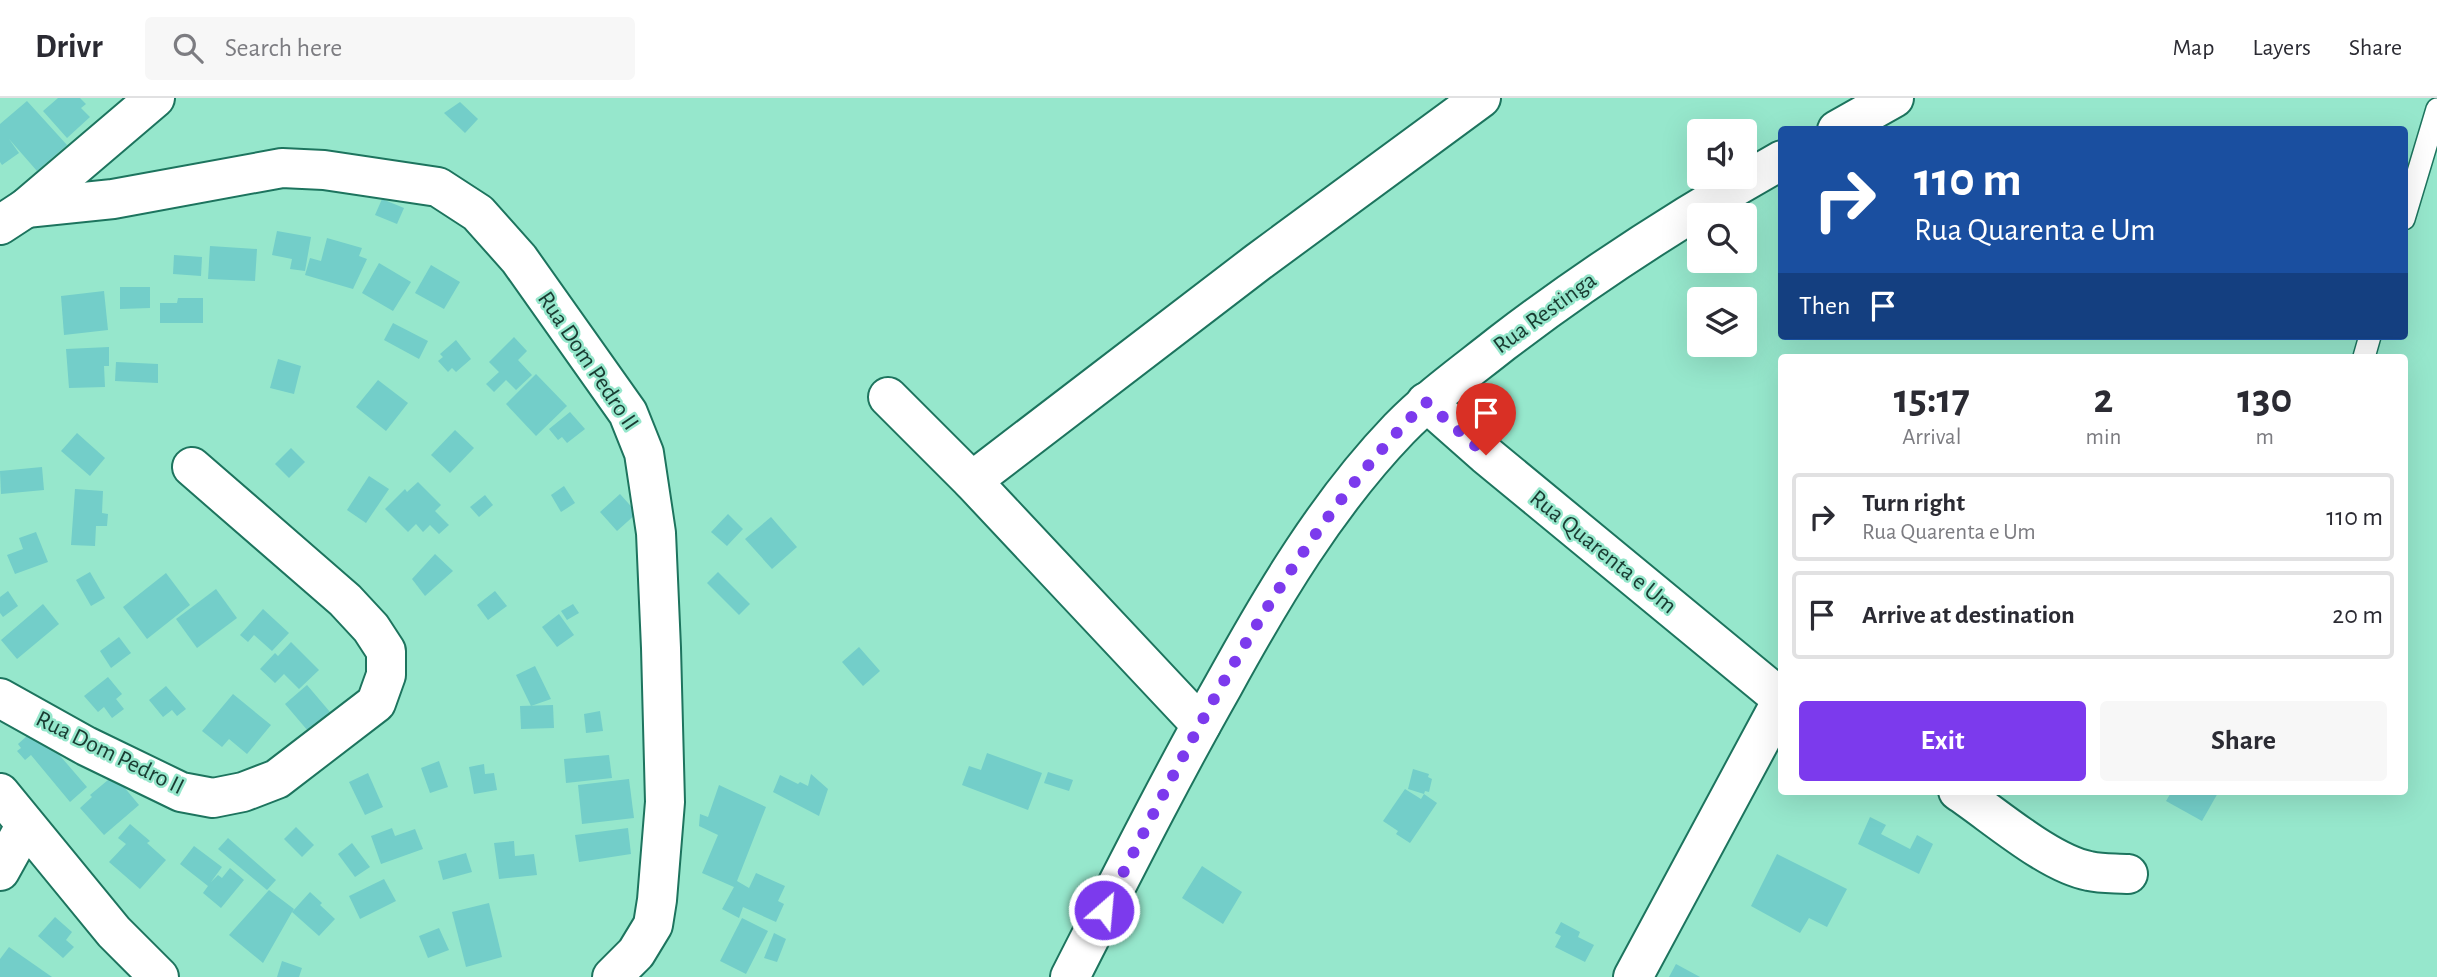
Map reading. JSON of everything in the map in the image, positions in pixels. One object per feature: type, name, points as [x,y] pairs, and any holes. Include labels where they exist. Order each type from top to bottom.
[{"type":"street","points":[[13,217],[155,98]]},
{"type":"street","points":[[972,481],[1258,262],[1481,98]]},
{"type":"street","points":[[1844,126],[1894,98]]},
{"type":"street","name":"Rua Restinga","points":[[1070,977],[1200,725],[1261,617],[1342,496],[1397,431],[1426,402],[1564,296],[1695,209],[1778,162]]},
{"type":"street","name":"Rua Dom Pedro II","points":[[13,217],[282,168],[324,170],[438,187],[478,213],[519,259],[628,413],[644,453],[656,533],[662,648],[665,802],[657,900],[653,925],[636,953],[612,977]]},
{"type":"street","points":[[888,397],[972,481],[1200,725]]},
{"type":"street","name":"Rua Quarenta e Um","points":[[1426,402],[1486,455],[1778,696]]},
{"type":"street","name":"Rua Dom Pedro II","points":[[0,698],[86,746],[181,792],[213,798],[243,792],[276,779],[376,703],[386,675],[386,651],[371,628],[345,600],[192,467]]},
{"type":"street","name":"Rua Quarenta e Um","points":[[1633,977],[1778,706]]},
{"type":"street","points":[[0,793],[114,932],[159,977]]},
{"type":"street","points":[[1964,795],[2024,839],[2056,858],[2088,871],[2128,874]]},
{"type":"street","points":[[0,871],[25,826]]},
{"type":"lane","points":[[2408,206],[2437,109]]},
{"type":"building","points":[[58,98],[80,98],[86,104],[81,108],[90,117],[67,138],[43,111]]},
{"type":"building","points":[[27,101],[67,145],[37,171],[9,139],[19,153],[2,165],[0,162],[0,124]]},
{"type":"building","points":[[460,102],[478,119],[465,133],[444,113]]},
{"type":"building","points":[[382,199],[404,208],[397,224],[375,215]]},
{"type":"building","points":[[277,231],[311,237],[305,271],[290,269],[292,259],[272,255]]},
{"type":"building","points":[[327,238],[362,248],[359,256],[367,259],[353,289],[305,275],[310,258],[321,261]]},
{"type":"building","points":[[210,246],[257,249],[255,281],[208,279]]},
{"type":"building","points":[[174,255],[202,257],[201,276],[173,274]]},
{"type":"building","points":[[379,263],[411,282],[393,311],[362,293]]},
{"type":"building","points":[[431,265],[460,282],[444,309],[415,293]]},
{"type":"building","points":[[120,287],[150,287],[150,308],[120,309]]},
{"type":"building","points":[[104,291],[108,330],[64,335],[61,296]]},
{"type":"building","points":[[178,298],[203,298],[203,323],[160,323],[160,303],[177,303]]},
{"type":"building","points":[[393,323],[428,341],[419,359],[384,340]]},
{"type":"building","points":[[514,337],[527,351],[518,360],[532,375],[516,390],[506,380],[494,392],[486,384],[499,372],[489,362]]},
{"type":"building","points":[[456,340],[471,359],[456,372],[452,368],[448,372],[438,361],[443,357],[440,354]]},
{"type":"building","points":[[109,347],[109,366],[104,366],[105,387],[69,388],[66,349]]},
{"type":"building","points":[[278,359],[301,366],[294,394],[270,388]]},
{"type":"building","points":[[116,362],[158,364],[158,383],[115,381]]},
{"type":"building","points":[[536,374],[567,406],[536,436],[506,404]]},
{"type":"building","points":[[378,380],[408,403],[386,431],[356,407]]},
{"type":"building","points":[[570,412],[585,429],[567,443],[562,437],[558,440],[549,429]]},
{"type":"building","points":[[455,430],[474,448],[450,473],[431,455]]},
{"type":"building","points":[[77,433],[105,458],[90,476],[61,451]]},
{"type":"building","points":[[291,448],[305,462],[289,478],[275,464]]},
{"type":"building","points":[[42,467],[44,490],[1,494],[0,471]]},
{"type":"building","points":[[369,476],[389,489],[366,523],[347,510]]},
{"type":"building","points":[[418,482],[441,505],[435,511],[449,525],[439,534],[430,525],[423,532],[416,524],[408,532],[385,509],[405,489],[407,492]]},
{"type":"building","points":[[564,486],[575,503],[561,512],[551,495]]},
{"type":"building","points":[[75,489],[103,491],[102,513],[108,514],[107,526],[96,526],[95,546],[71,545]]},
{"type":"building","points":[[620,494],[637,513],[617,531],[600,512]]},
{"type":"building","points":[[485,495],[493,505],[479,517],[470,507]]},
{"type":"building","points":[[728,514],[743,529],[727,546],[711,532]]},
{"type":"building","points":[[771,517],[797,547],[772,569],[745,539]]},
{"type":"building","points":[[36,532],[48,562],[15,574],[7,555],[23,549],[19,538]]},
{"type":"building","points":[[435,554],[453,571],[425,596],[412,579]]},
{"type":"building","points":[[90,572],[105,598],[91,606],[76,580]]},
{"type":"building","points":[[718,572],[750,604],[739,615],[707,583]]},
{"type":"building","points":[[166,573],[190,605],[147,639],[123,607]]},
{"type":"building","points":[[216,589],[237,618],[197,648],[176,619]]},
{"type":"building","points":[[8,591],[18,606],[3,617],[0,613],[0,597]]},
{"type":"building","points":[[495,591],[507,606],[488,620],[477,605]]},
{"type":"building","points":[[43,604],[59,624],[17,659],[1,640]]},
{"type":"building","points":[[573,604],[579,613],[567,620],[561,611]]},
{"type":"building","points":[[263,609],[289,633],[272,651],[254,635],[248,642],[240,635]]},
{"type":"building","points":[[559,614],[574,635],[557,647],[542,627]]},
{"type":"building","points":[[119,637],[131,653],[111,668],[100,651]]},
{"type":"building","points":[[291,642],[319,670],[299,689],[284,674],[275,683],[260,669],[275,653],[278,656]]},
{"type":"building","points":[[859,647],[880,671],[863,686],[842,662]]},
{"type":"building","points":[[535,666],[551,699],[531,706],[516,675]]},
{"type":"building","points":[[108,677],[122,694],[116,699],[124,709],[112,718],[104,707],[98,712],[84,696]]},
{"type":"building","points":[[307,685],[330,712],[308,731],[285,704]]},
{"type":"building","points":[[166,686],[186,709],[177,716],[172,710],[163,717],[149,700]]},
{"type":"building","points":[[233,694],[271,725],[247,754],[229,739],[222,747],[202,731]]},
{"type":"building","points":[[553,705],[554,728],[521,729],[520,706]]},
{"type":"building","points":[[600,711],[603,731],[586,733],[584,714]]},
{"type":"building","points":[[36,728],[87,787],[70,802],[31,755],[25,760],[17,751],[21,748],[18,744]]},
{"type":"building","points":[[987,753],[1042,773],[1028,810],[962,785],[969,766],[981,770]]},
{"type":"building","points":[[609,755],[612,778],[566,783],[564,759]]},
{"type":"building","points":[[439,761],[448,787],[430,793],[421,768]]},
{"type":"building","points":[[484,764],[485,774],[494,773],[497,790],[474,794],[469,767]]},
{"type":"building","points":[[1413,769],[1429,774],[1428,777],[1432,779],[1429,792],[1425,791],[1424,794],[1408,789]]},
{"type":"building","points":[[1048,772],[1073,780],[1069,791],[1044,783]]},
{"type":"building","points":[[368,773],[383,807],[365,815],[349,782]]},
{"type":"building","points":[[811,774],[828,789],[819,816],[773,792],[780,775],[808,786]]},
{"type":"building","points":[[114,775],[139,805],[104,835],[80,808],[92,797],[90,795]]},
{"type":"building","points":[[629,779],[634,818],[582,824],[578,785]]},
{"type":"building","points":[[719,785],[766,807],[737,881],[749,888],[756,873],[785,886],[778,901],[784,904],[776,922],[743,907],[739,918],[722,909],[734,887],[702,873],[718,835],[699,826],[700,814],[708,817]]},
{"type":"building","points":[[1405,789],[1421,799],[1424,794],[1437,803],[1410,843],[1383,821]]},
{"type":"building","points":[[2170,795],[2217,795],[2202,821],[2166,801]]},
{"type":"building","points":[[1870,817],[1886,825],[1881,834],[1910,849],[1917,835],[1933,844],[1919,874],[1858,844]]},
{"type":"building","points":[[130,824],[150,841],[147,843],[166,860],[140,889],[109,862],[126,844],[118,838]]},
{"type":"building","points":[[296,827],[314,845],[302,857],[284,839]]},
{"type":"building","points":[[392,828],[395,836],[415,829],[423,849],[381,864],[371,836]]},
{"type":"building","points":[[628,828],[631,854],[579,862],[575,835]]},
{"type":"building","points":[[228,838],[276,880],[267,890],[218,849]]},
{"type":"building","points":[[514,841],[515,856],[534,854],[537,875],[499,879],[494,843]]},
{"type":"building","points":[[352,843],[370,867],[355,877],[338,854]]},
{"type":"building","points":[[194,846],[222,867],[211,882],[218,875],[222,878],[230,868],[244,880],[221,908],[203,893],[208,886],[180,864]]},
{"type":"building","points":[[466,853],[472,872],[443,880],[438,861]]},
{"type":"building","points":[[1777,854],[1847,889],[1827,927],[1809,918],[1800,933],[1751,906]]},
{"type":"building","points":[[1202,866],[1242,892],[1223,924],[1182,898]]},
{"type":"building","points":[[384,879],[396,901],[360,919],[349,896]]},
{"type":"building","points":[[269,890],[294,909],[263,963],[229,935]]},
{"type":"building","points":[[310,892],[335,919],[319,936],[292,912]]},
{"type":"building","points":[[489,903],[502,957],[466,967],[452,912]]},
{"type":"building","points":[[55,917],[72,932],[66,940],[74,947],[63,958],[38,936]]},
{"type":"building","points":[[742,918],[768,931],[746,974],[720,961]]},
{"type":"building","points":[[1561,922],[1580,932],[1578,937],[1594,945],[1585,962],[1555,947],[1561,936],[1555,933]]},
{"type":"building","points":[[439,928],[449,950],[428,958],[419,936]]},
{"type":"building","points":[[774,933],[786,939],[777,962],[764,958]]},
{"type":"building","points":[[9,947],[52,977],[0,977],[0,959]]},
{"type":"building","points":[[282,961],[302,968],[299,977],[277,977]]},
{"type":"building","points":[[1676,964],[1700,977],[1669,977]]},
{"type":"route","points":[[1104,910],[1185,752],[1261,617],[1342,496],[1397,431],[1426,402],[1486,455]]}]
